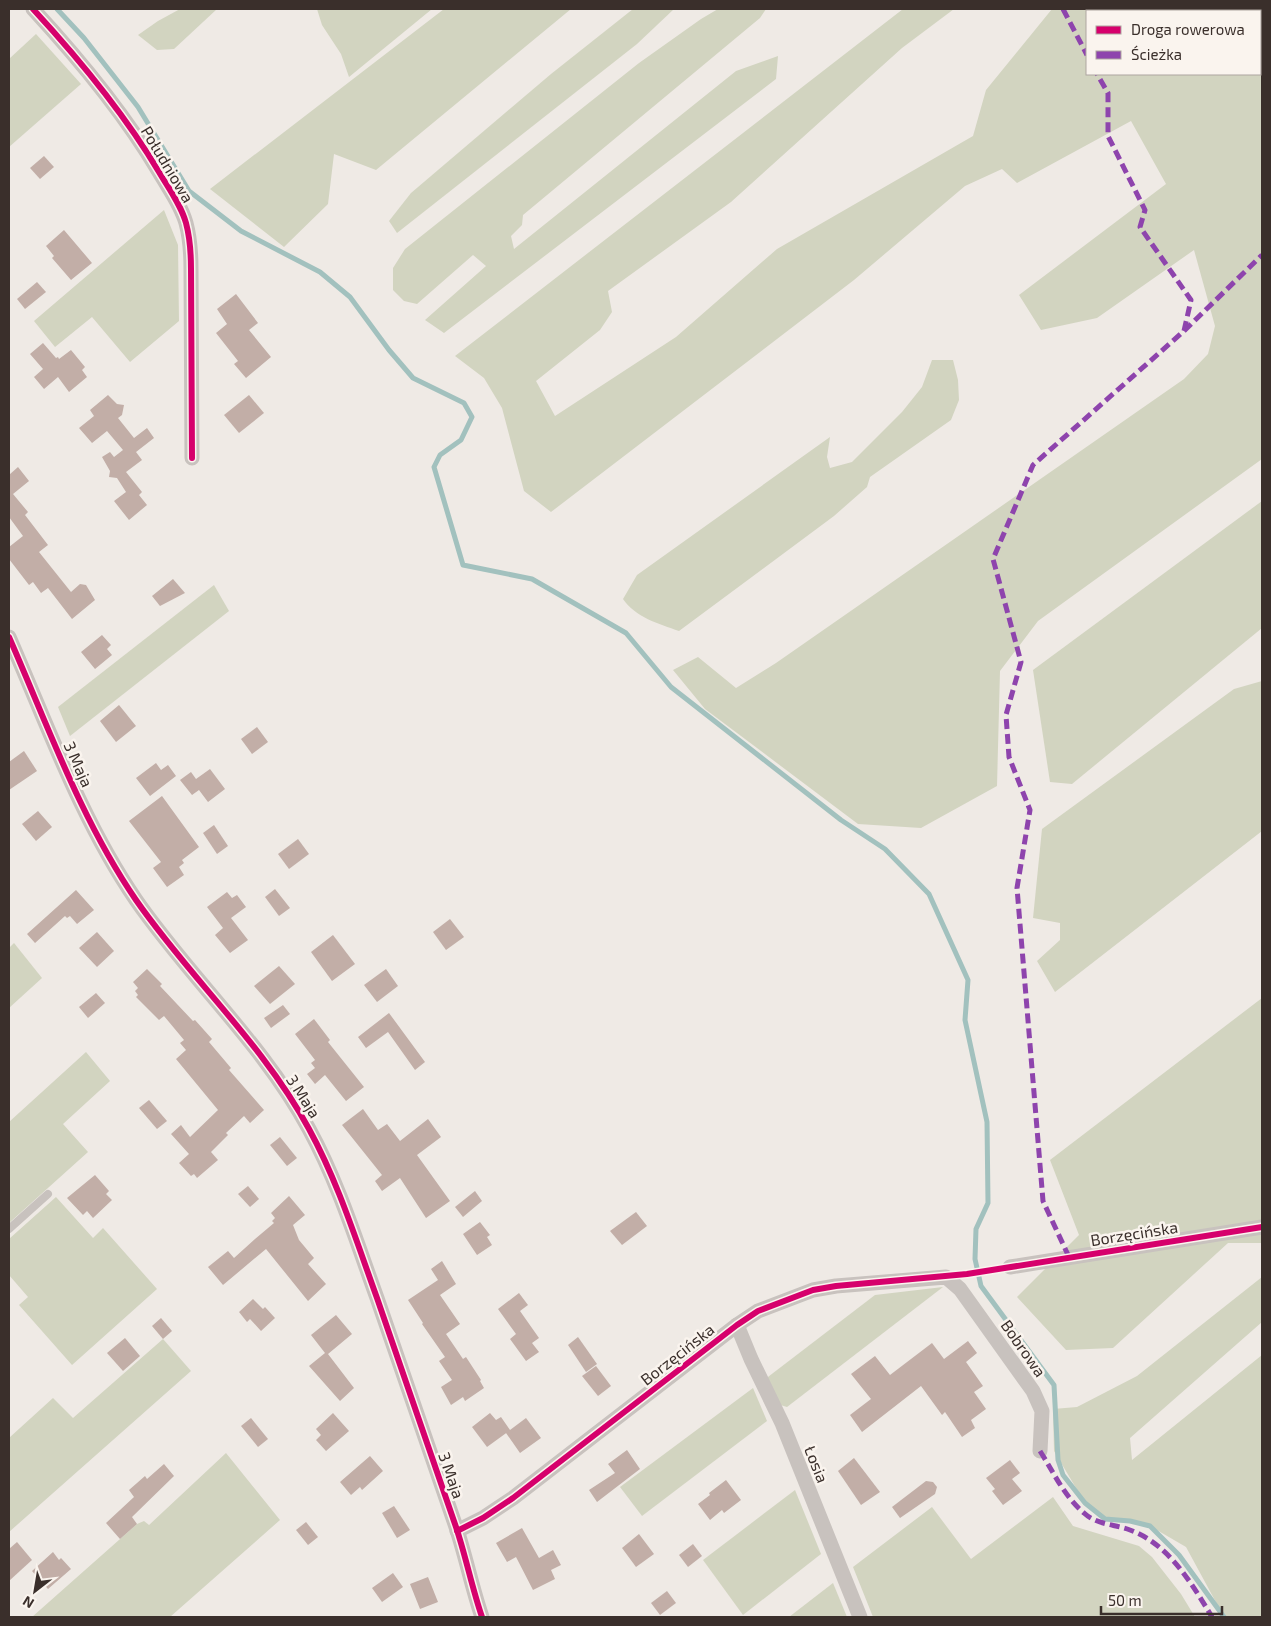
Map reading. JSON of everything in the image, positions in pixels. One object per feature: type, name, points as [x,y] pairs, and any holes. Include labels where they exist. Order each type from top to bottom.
[{"type":"street","name":"Południowa","points":[[33,9],[70,49],[112,102],[150,156],[178,204],[186,222],[190,240],[192,269],[192,458]]},
{"type":"street","name":"3 Maja","points":[[9,637],[70,777],[94,828],[120,876],[155,924],[268,1067],[297,1108],[318,1147],[344,1205],[457,1531],[482,1617]]},
{"type":"street","name":"Borzęcińska","points":[[1010,1267],[1262,1227]]},
{"type":"street","name":"Borzęcińska","points":[[457,1531],[483,1518],[514,1498],[758,1311],[813,1290],[836,1286],[946,1277]]},
{"type":"street","name":"Bobrowa","points":[[946,1277],[965,1296],[1033,1391],[1042,1411],[1040,1451]]},
{"type":"street","name":"Łosia","points":[[737,1326],[751,1360],[782,1423],[860,1617]]},
{"type":"lane","points":[[9,1229],[48,1194]]},
{"type":"green space","points":[[180,9],[217,9],[174,49],[157,50],[138,35],[158,21]]},
{"type":"green space","points":[[317,9],[432,9],[349,77],[341,54],[322,25]]},
{"type":"green space","points":[[444,9],[571,9],[376,170],[334,154],[328,204],[284,247],[210,189]]},
{"type":"green space","points":[[633,9],[674,9],[637,44],[397,233],[389,221],[411,193],[551,74]]},
{"type":"green space","points":[[718,9],[766,9],[760,18],[523,215],[522,225],[511,236],[514,249],[736,71],[778,56],[776,79],[444,333],[425,320],[486,266],[473,255],[417,304],[404,301],[393,290],[393,268],[405,249],[639,63]]},
{"type":"green space","points":[[903,9],[954,9],[902,48],[731,202],[608,291],[612,312],[600,330],[536,381],[555,416],[676,337],[777,249],[973,136],[986,90],[1052,9],[1262,9],[1262,459],[1038,621],[1000,671],[997,786],[921,828],[858,824],[705,709],[673,670],[698,657],[736,688],[776,663],[1184,379],[1208,354],[1215,326],[1194,250],[1097,318],[1041,330],[1019,295],[1166,184],[1131,121],[1017,183],[1002,169],[965,186],[854,280],[551,512],[524,491],[502,408],[484,378],[455,356]]},
{"type":"green space","points":[[36,34],[81,84],[9,147],[9,59]]},
{"type":"green space","points":[[164,210],[178,245],[179,321],[130,362],[92,317],[55,347],[34,321]]},
{"type":"green space","points":[[932,360],[953,360],[958,380],[959,400],[951,420],[870,477],[867,487],[834,516],[679,631],[656,623],[634,611],[623,599],[637,575],[830,437],[827,457],[830,468],[852,462],[902,412],[922,387]]},
{"type":"green space","points":[[1262,501],[1262,628],[1072,784],[1050,782],[1033,670]]},
{"type":"green space","points":[[214,585],[229,611],[70,736],[58,707]]},
{"type":"green space","points":[[1262,681],[1262,831],[1055,992],[1037,961],[1060,940],[1060,923],[1033,918],[1042,829],[1234,689]]},
{"type":"green space","points":[[14,943],[42,978],[9,1008],[9,948]]},
{"type":"green space","points":[[1262,998],[1262,1243],[1228,1243],[1113,1348],[1066,1350],[1017,1297],[1079,1235],[1050,1160]]},
{"type":"green space","points":[[86,1052],[110,1081],[63,1124],[88,1152],[9,1223],[9,1122]]},
{"type":"green space","points":[[56,1197],[93,1238],[103,1228],[157,1289],[72,1365],[19,1305],[28,1297],[9,1275],[9,1239]]},
{"type":"green space","points":[[1262,1277],[1262,1322],[1130,1438],[1132,1460],[1262,1355],[1262,1617],[1224,1617],[1186,1547],[1150,1526],[1130,1521],[1105,1519],[1085,1503],[1054,1451],[1053,1409],[1077,1407],[1137,1376]]},
{"type":"green space","points":[[943,1287],[787,1407],[777,1404],[764,1380],[875,1295]]},
{"type":"green space","points":[[163,1339],[191,1371],[9,1532],[9,1438],[53,1398],[73,1418]]},
{"type":"green space","points":[[753,1388],[767,1421],[642,1516],[620,1487]]},
{"type":"green space","points":[[226,1453],[280,1520],[170,1617],[32,1617],[137,1524],[144,1521],[149,1525]]},
{"type":"green space","points":[[795,1490],[821,1554],[743,1615],[703,1560]]},
{"type":"green space","points":[[1053,1497],[1073,1526],[1139,1546],[1152,1557],[1181,1594],[1195,1617],[873,1617],[853,1567],[932,1507],[971,1559]]},
{"type":"green space","points":[[833,1583],[847,1617],[789,1617]]},
{"type":"building","points":[[44,156],[54,167],[40,179],[30,168]]},
{"type":"building","points":[[64,230],[92,263],[71,280],[52,258],[54,256],[46,246]]},
{"type":"building","points":[[37,282],[46,292],[25,309],[17,299]]},
{"type":"building","points":[[236,294],[258,323],[249,330],[271,357],[246,378],[234,364],[238,361],[216,333],[227,324],[217,309]]},
{"type":"building","points":[[43,343],[59,359],[71,350],[85,367],[82,370],[87,377],[69,392],[58,377],[44,389],[34,377],[43,369],[30,354]]},
{"type":"building","points":[[108,395],[117,404],[124,405],[122,415],[118,418],[134,438],[147,428],[154,438],[136,452],[142,460],[126,472],[142,492],[139,495],[147,505],[129,520],[114,501],[126,492],[117,478],[109,477],[110,471],[102,457],[110,452],[114,457],[123,450],[107,431],[92,443],[79,428],[94,416],[90,410]]},
{"type":"building","points":[[249,395],[264,413],[239,433],[224,415]]},
{"type":"building","points":[[18,467],[29,481],[13,494],[28,512],[25,515],[48,545],[39,552],[71,592],[80,584],[86,585],[95,600],[72,619],[48,588],[41,593],[33,582],[29,585],[9,559],[9,547],[23,536],[9,517],[9,475]]},
{"type":"building","points":[[173,579],[185,593],[160,606],[152,596]]},
{"type":"building","points":[[102,635],[111,645],[107,649],[112,655],[95,669],[81,652]]},
{"type":"building","points":[[119,705],[136,726],[116,742],[100,721]]},
{"type":"building","points":[[257,727],[268,742],[252,754],[241,739]]},
{"type":"building","points":[[24,751],[37,771],[9,790],[9,762]]},
{"type":"building","points":[[156,763],[161,770],[168,765],[176,776],[150,796],[136,778]]},
{"type":"building","points":[[210,769],[225,789],[208,802],[199,790],[192,795],[180,780],[191,772],[196,779]]},
{"type":"building","points":[[162,796],[199,847],[182,860],[184,863],[179,867],[184,875],[167,887],[153,868],[161,862],[129,821]]},
{"type":"building","points":[[38,811],[52,827],[36,841],[22,824]]},
{"type":"building","points":[[214,825],[228,846],[217,854],[203,833]]},
{"type":"building","points":[[298,839],[309,854],[289,869],[278,854]]},
{"type":"building","points":[[275,889],[290,908],[279,916],[265,897]]},
{"type":"building","points":[[76,890],[94,910],[77,924],[70,916],[67,918],[65,916],[35,943],[27,934]]},
{"type":"building","points":[[227,892],[232,898],[237,895],[246,907],[231,918],[248,940],[230,953],[215,935],[223,928],[207,907]]},
{"type":"building","points":[[450,919],[464,937],[446,950],[433,932]]},
{"type":"building","points":[[97,932],[114,951],[97,967],[79,948]]},
{"type":"building","points":[[333,935],[355,964],[332,981],[311,952]]},
{"type":"building","points":[[279,966],[295,984],[270,1004],[254,986]]},
{"type":"building","points":[[147,969],[162,984],[160,986],[212,1039],[209,1042],[231,1068],[229,1070],[264,1110],[250,1123],[244,1116],[226,1133],[228,1135],[211,1152],[218,1160],[197,1178],[194,1174],[191,1176],[179,1163],[189,1154],[171,1134],[181,1125],[190,1137],[218,1110],[176,1059],[186,1050],[180,1043],[184,1040],[164,1016],[159,1020],[136,997],[138,995],[135,991],[138,988],[133,982]]},
{"type":"building","points":[[386,969],[398,986],[377,1002],[364,985]]},
{"type":"building","points":[[96,993],[105,1003],[88,1018],[79,1007]]},
{"type":"building","points":[[283,1005],[290,1014],[271,1028],[264,1018]]},
{"type":"building","points":[[389,1013],[425,1062],[415,1070],[388,1032],[366,1048],[358,1037]]},
{"type":"building","points":[[314,1019],[330,1040],[328,1042],[364,1087],[346,1101],[325,1075],[315,1084],[307,1074],[315,1068],[311,1063],[315,1060],[295,1034]]},
{"type":"building","points":[[149,1100],[167,1121],[157,1129],[139,1108]]},
{"type":"building","points":[[363,1109],[378,1130],[387,1124],[400,1141],[428,1119],[441,1137],[417,1155],[450,1201],[426,1218],[400,1178],[382,1191],[375,1181],[382,1175],[342,1125]]},
{"type":"building","points":[[280,1137],[297,1158],[287,1166],[270,1145]]},
{"type":"building","points":[[95,1175],[109,1191],[106,1194],[112,1200],[93,1218],[87,1211],[83,1215],[67,1198]]},
{"type":"building","points":[[248,1186],[259,1199],[250,1207],[238,1194]]},
{"type":"building","points":[[475,1191],[482,1201],[463,1217],[455,1207]]},
{"type":"building","points":[[289,1196],[305,1215],[293,1225],[299,1240],[314,1258],[308,1264],[326,1284],[308,1301],[266,1249],[223,1285],[208,1267],[228,1251],[234,1258],[274,1223],[272,1221],[275,1218],[271,1213]]},
{"type":"building","points":[[636,1212],[647,1226],[622,1245],[610,1231]]},
{"type":"building","points":[[480,1222],[490,1235],[487,1237],[492,1245],[477,1255],[463,1234]]},
{"type":"building","points":[[442,1261],[456,1284],[440,1295],[460,1324],[446,1334],[463,1359],[466,1357],[484,1388],[465,1401],[463,1397],[451,1405],[441,1387],[452,1380],[439,1361],[445,1357],[408,1300],[438,1280],[431,1269]]},
{"type":"building","points":[[519,1293],[528,1305],[520,1311],[539,1338],[532,1343],[539,1352],[526,1361],[510,1339],[516,1334],[498,1309]]},
{"type":"building","points":[[253,1299],[263,1309],[265,1307],[275,1318],[261,1331],[250,1319],[247,1322],[239,1312]]},
{"type":"building","points":[[336,1315],[352,1334],[328,1354],[354,1388],[340,1401],[309,1366],[325,1353],[311,1335]]},
{"type":"building","points":[[161,1318],[172,1331],[163,1339],[152,1326]]},
{"type":"building","points":[[578,1337],[597,1364],[586,1372],[568,1345]]},
{"type":"building","points":[[125,1338],[140,1356],[123,1371],[107,1353]]},
{"type":"building","points":[[968,1341],[977,1353],[966,1362],[983,1386],[974,1392],[986,1409],[971,1420],[975,1428],[962,1437],[945,1412],[942,1415],[921,1386],[862,1432],[850,1415],[871,1399],[851,1374],[875,1356],[890,1375],[932,1343],[944,1359]]},
{"type":"building","points":[[596,1366],[611,1386],[598,1396],[582,1376]]},
{"type":"building","points":[[333,1413],[349,1431],[326,1451],[316,1440],[321,1435],[316,1429]]},
{"type":"building","points":[[490,1413],[496,1420],[501,1417],[510,1430],[526,1418],[541,1438],[520,1453],[506,1433],[487,1447],[472,1427]]},
{"type":"building","points":[[251,1418],[268,1439],[258,1447],[241,1426]]},
{"type":"building","points":[[627,1450],[640,1469],[597,1502],[589,1490],[615,1473],[608,1464]]},
{"type":"building","points":[[370,1456],[383,1471],[362,1490],[360,1487],[351,1495],[340,1482]]},
{"type":"building","points":[[854,1458],[880,1492],[861,1505],[838,1471]]},
{"type":"building","points":[[1010,1460],[1020,1473],[1012,1479],[1022,1491],[1003,1505],[992,1491],[995,1489],[986,1478]]},
{"type":"building","points":[[164,1464],[174,1476],[132,1517],[137,1524],[120,1539],[106,1523],[134,1497],[129,1490],[145,1476],[147,1479]]},
{"type":"building","points":[[726,1480],[741,1500],[724,1513],[722,1510],[710,1520],[698,1504]]},
{"type":"building","points":[[926,1481],[933,1482],[937,1487],[935,1494],[900,1518],[892,1507]]},
{"type":"building","points":[[394,1506],[410,1530],[397,1538],[382,1513]]},
{"type":"building","points":[[306,1522],[318,1537],[308,1545],[296,1530]]},
{"type":"building","points":[[522,1528],[539,1558],[553,1550],[561,1565],[551,1570],[555,1579],[533,1590],[516,1557],[507,1562],[496,1543]]},
{"type":"building","points":[[639,1534],[654,1554],[636,1567],[622,1548]]},
{"type":"building","points":[[17,1542],[32,1560],[9,1581],[9,1549]]},
{"type":"building","points":[[693,1544],[702,1556],[688,1567],[679,1555]]},
{"type":"building","points":[[53,1552],[59,1560],[61,1558],[71,1569],[48,1589],[32,1571]]},
{"type":"building","points":[[393,1573],[403,1587],[382,1602],[372,1588]]},
{"type":"building","points":[[428,1577],[438,1602],[420,1609],[410,1584]]},
{"type":"building","points":[[667,1591],[676,1603],[660,1615],[651,1603]]},
{"type":"waterway","points":[[57,9],[84,38],[138,107],[189,191],[241,231],[320,272],[350,297],[389,350],[413,378],[464,403],[472,417],[461,440],[440,455],[434,467],[463,565],[532,579],[626,633],[671,687],[841,820],[885,849],[929,894],[968,980],[965,1020],[987,1122],[988,1203],[976,1229],[975,1259],[981,1286],[1054,1385],[1058,1460],[1063,1475],[1085,1503],[1105,1519],[1130,1521],[1150,1526],[1179,1555],[1224,1617]]},
{"type":"marked path","points":[[1063,9],[1086,53]]},
{"type":"marked path","points":[[1069,1257],[1043,1201],[1017,888],[1030,810],[1009,757],[1006,715],[1021,662],[993,559],[1033,465],[1184,331],[1191,300],[1140,227],[1145,210],[1108,136],[1108,93],[1098,75]]},
{"type":"marked path","points":[[1184,331],[1262,255]]},
{"type":"marked path","points":[[1040,1451],[1071,1499],[1089,1517],[1144,1536],[1168,1555],[1188,1579],[1212,1617]]},
{"type":"cycle path","points":[[33,9],[84,67],[116,108],[145,150],[184,216],[191,257],[192,458]]},
{"type":"cycle path","points":[[9,637],[66,772],[98,838],[116,869],[157,929],[271,1069],[291,1098],[319,1149],[346,1212],[377,1298],[456,1527],[482,1617]]},
{"type":"cycle path","points":[[457,1531],[483,1518],[513,1498],[737,1325],[758,1311],[813,1290],[836,1286],[967,1274],[1262,1227]]}]
